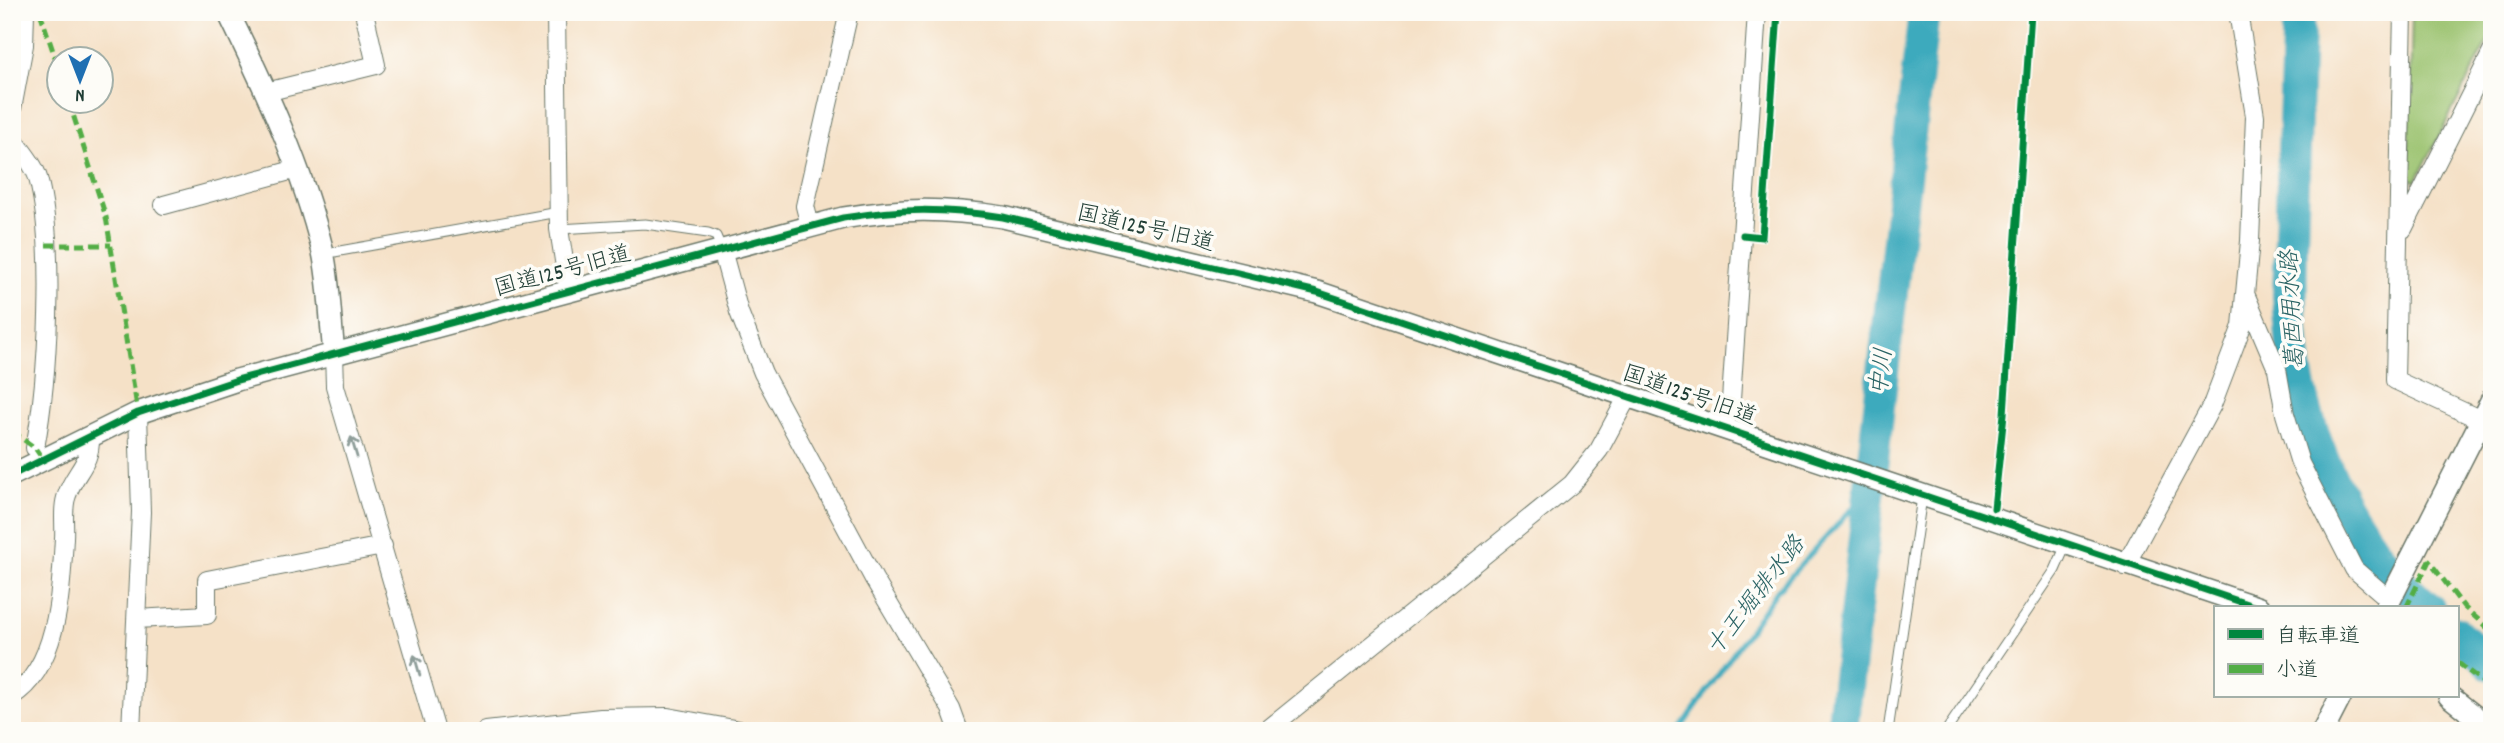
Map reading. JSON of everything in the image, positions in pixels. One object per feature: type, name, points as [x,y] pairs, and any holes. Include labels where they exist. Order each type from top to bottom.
[{"type":"street","points":[[12,109],[24,45],[25,12]]},
{"type":"street","points":[[228,12],[267,92],[297,169],[323,254],[335,386],[436,731]]},
{"type":"street","points":[[267,92],[376,65],[363,12]]},
{"type":"street","points":[[556,12],[559,220],[569,292]]},
{"type":"street","points":[[810,226],[805,206],[849,12]]},
{"type":"street","points":[[1724,428],[1731,400],[1757,12]]},
{"type":"street","points":[[2125,566],[2212,405],[2242,326],[2250,241],[2255,116],[2238,12]]},
{"type":"street","points":[[2403,12],[2395,380],[2481,420]]},
{"type":"street","points":[[2400,236],[2492,53]]},
{"type":"street","points":[[12,137],[37,176],[46,245],[47,341],[35,448]]},
{"type":"street","points":[[164,205],[297,169]]},
{"type":"street","name":"国道125号旧道","points":[[12,475],[138,413],[213,387],[810,226],[917,208],[1003,217],[1317,292],[2125,566],[2253,606]]},
{"type":"street","points":[[722,250],[739,312],[763,373],[874,579],[951,709],[959,731]]},
{"type":"street","points":[[2245,293],[2277,369],[2285,414],[2300,463],[2354,569],[2388,604],[2492,399]]},
{"type":"street","points":[[1266,731],[1573,484],[1620,415],[1628,396]]},
{"type":"street","points":[[131,731],[141,512],[138,413]]},
{"type":"street","points":[[12,696],[22,691],[43,661],[61,596],[66,496],[90,454],[90,436]]},
{"type":"street","points":[[136,619],[207,615],[207,580],[383,546]]},
{"type":"street","points":[[2323,731],[2340,698]]},
{"type":"street","points":[[2452,698],[2492,730]]},
{"type":"street","points":[[486,731],[601,718],[668,717],[745,731]]},
{"type":"lane","points":[[323,254],[559,220],[645,224],[708,233],[716,236],[722,250]]},
{"type":"lane","points":[[1888,731],[1917,496]]},
{"type":"lane","points":[[1946,731],[2055,570],[2066,545]]},
{"type":"green space","points":[[2412,12],[2492,12],[2492,33],[2416,181],[2408,179]]},
{"type":"waterway","name":"中川","points":[[1842,731],[1924,12]]},
{"type":"waterway","name":"葛西用水路","points":[[2298,12],[2288,295],[2292,353],[2305,415],[2329,477],[2374,559],[2427,606]]},
{"type":"waterway","points":[[2313,12],[2305,282],[2311,366],[2317,397],[2337,457],[2366,513],[2402,563]]},
{"type":"waterway","name":"十王堀排水路","points":[[1679,731],[1777,591],[1869,490]]},
{"type":"waterway","points":[[2410,573],[2442,606]]},
{"type":"waterway","points":[[2458,620],[2492,650]]},
{"type":"waterway","name":"葛西用水路","points":[[2458,634],[2492,665]]},
{"type":"marked path","points":[[40,12],[51,46]]},
{"type":"marked path","points":[[74,116],[106,217],[138,413]]},
{"type":"marked path","points":[[46,245],[111,245]]},
{"type":"marked path","points":[[12,431],[35,448],[42,458]]},
{"type":"marked path","points":[[2407,606],[2429,561],[2464,607],[2492,632]]},
{"type":"marked path","points":[[2458,663],[2492,689]]},
{"type":"cycle path","points":[[1743,235],[1762,237],[1778,12]]},
{"type":"cycle path","points":[[1994,508],[2004,414],[2031,12]]},
{"type":"cycle path","points":[[12,475],[138,413],[237,380],[843,218],[904,211],[961,212],[1003,217],[1317,292],[2253,606]]}]
